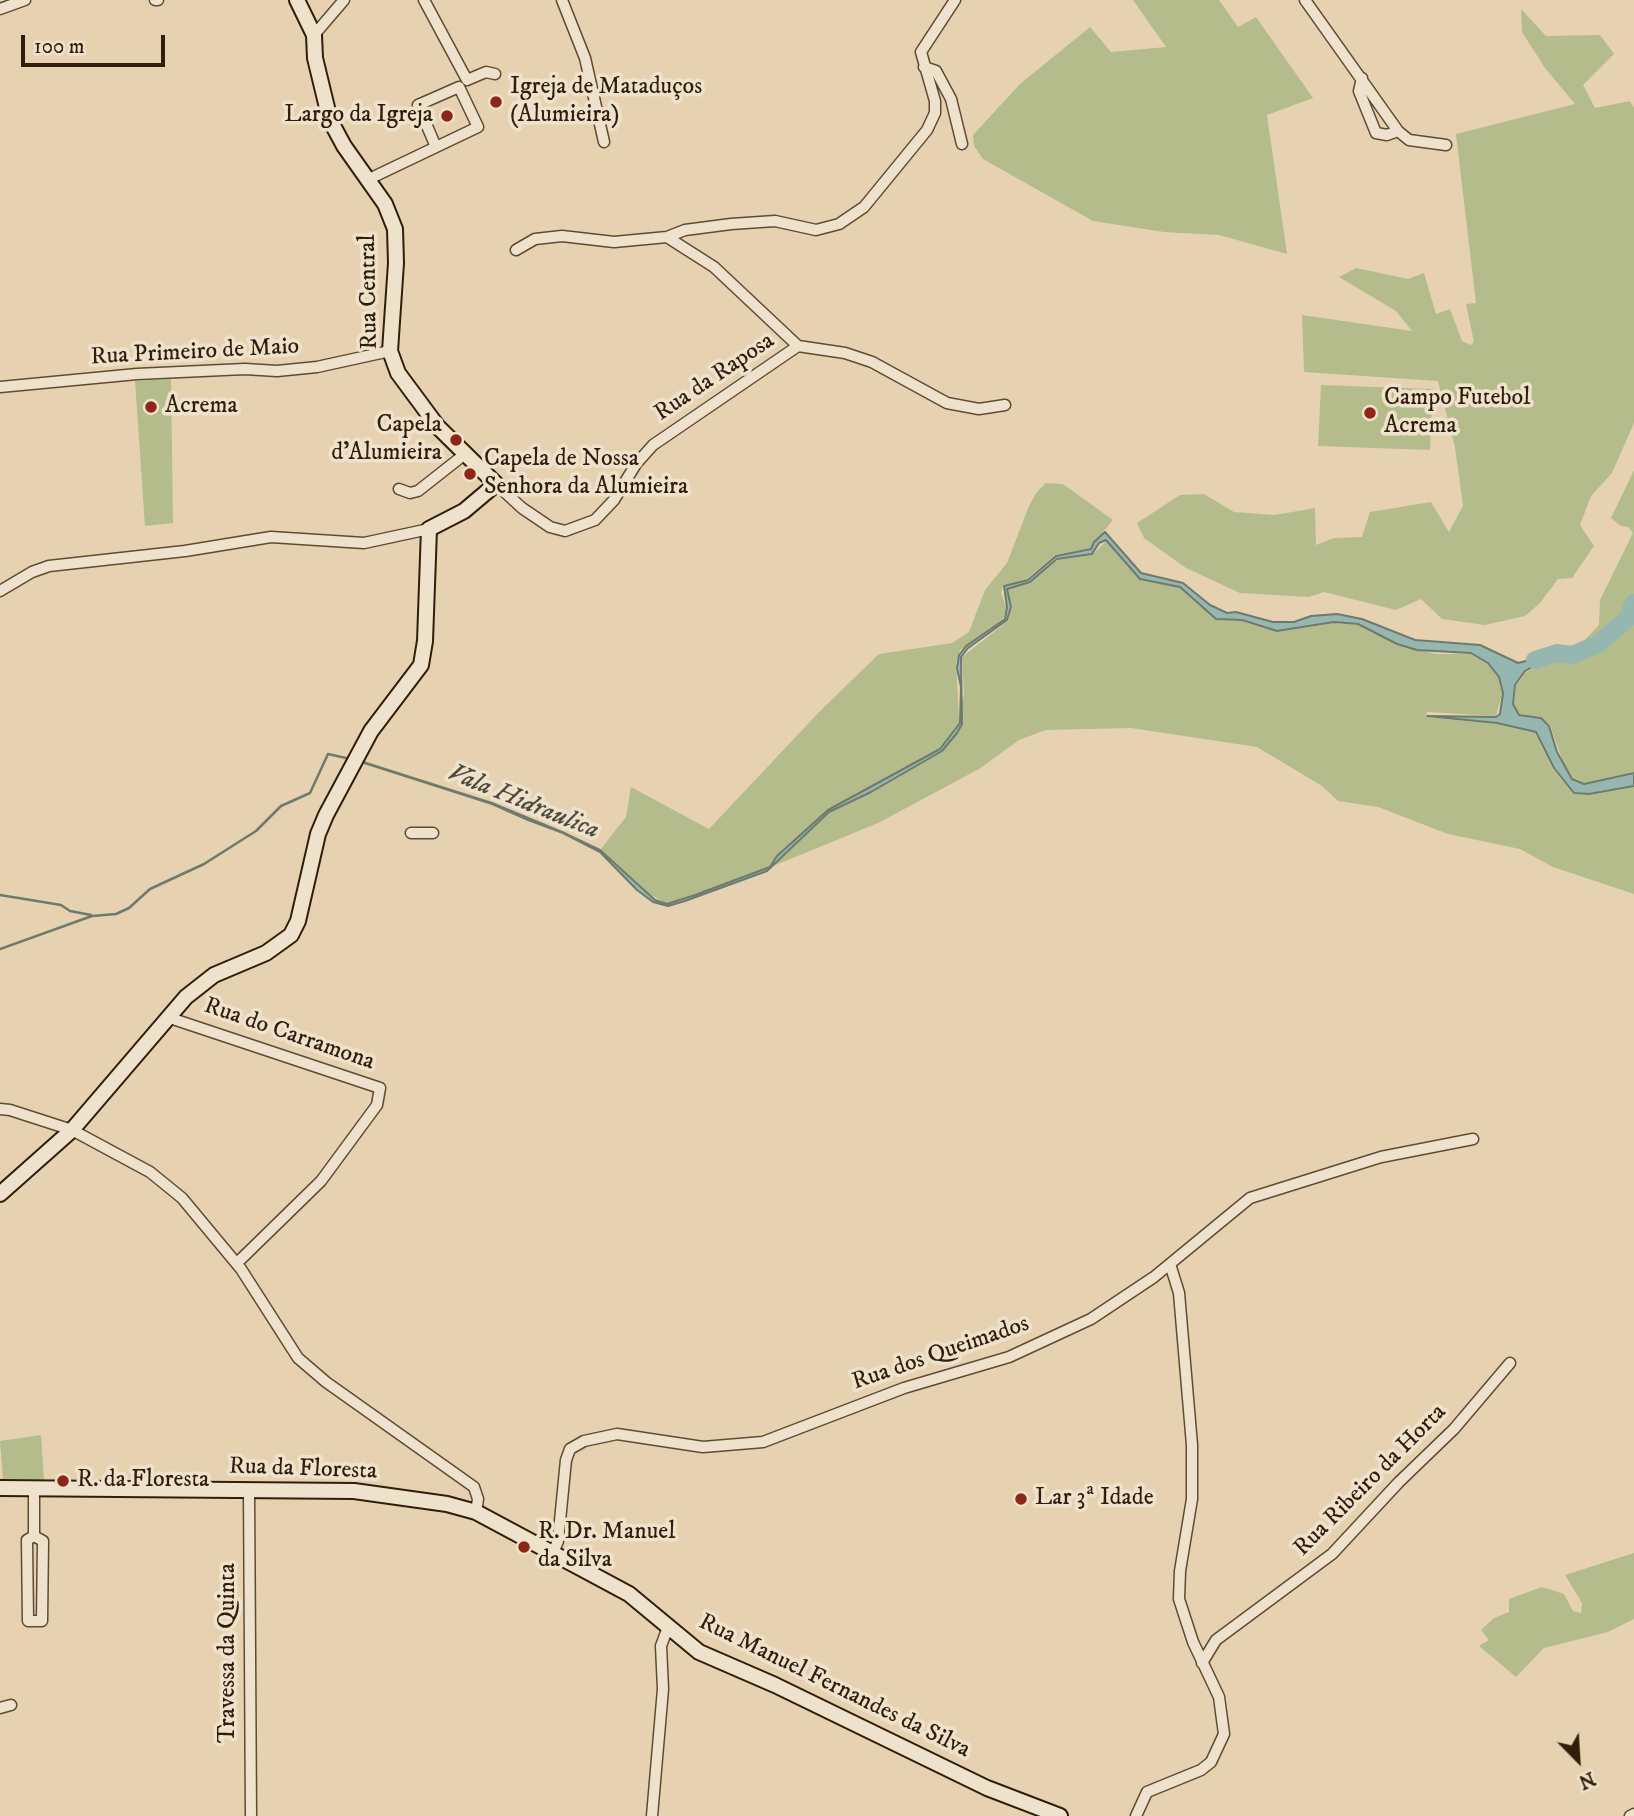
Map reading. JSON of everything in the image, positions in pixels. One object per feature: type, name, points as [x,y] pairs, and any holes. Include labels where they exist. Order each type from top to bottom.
[{"type":"street","points":[[0,9],[25,0]]},
{"type":"street","name":"Rua Central","points":[[297,0],[314,35],[315,58],[330,120],[344,146],[369,179],[395,229],[396,263],[390,351],[398,373],[438,427],[496,484]]},
{"type":"street","points":[[314,35],[344,0]]},
{"type":"street","points":[[424,0],[467,80]]},
{"type":"street","points":[[562,0],[585,58],[604,142]]},
{"type":"street","points":[[516,250],[535,239],[562,236],[614,242],[667,237],[685,230],[775,221],[816,230],[839,224],[864,207],[927,130],[935,113],[935,102],[921,52],[955,0]]},
{"type":"street","points":[[1306,0],[1398,131],[1409,140],[1446,145]]},
{"type":"street","points":[[925,67],[936,71],[951,100],[962,144]]},
{"type":"street","points":[[436,147],[418,105],[486,72],[495,74]]},
{"type":"street","points":[[1362,78],[1359,90],[1376,133],[1387,135],[1398,131]]},
{"type":"street","points":[[369,179],[478,127],[458,87]]},
{"type":"street","name":"Rua da Raposa","points":[[496,484],[522,508],[550,527],[565,531],[595,520],[614,500],[636,464],[653,445],[797,346],[714,267],[667,237]]},
{"type":"street","points":[[797,346],[845,353],[872,362],[947,403],[979,409],[1005,405]]},
{"type":"street","name":"Rua Primeiro de Maio","points":[[0,387],[136,374],[245,369],[277,371],[317,367],[390,351]]},
{"type":"street","points":[[399,489],[410,493],[418,491],[465,454]]},
{"type":"street","points":[[0,591],[32,572],[49,566],[185,551],[271,537],[364,543],[429,529],[464,511],[496,484]]},
{"type":"street","points":[[0,1194],[72,1130],[167,1017],[214,975],[272,949],[291,934],[298,921],[318,834],[326,815],[371,731],[421,665],[425,641],[429,529]]},
{"type":"street","points":[[411,833],[433,833]]},
{"type":"street","name":"Rua do Carramona","points":[[167,1017],[380,1088],[377,1105],[321,1181],[237,1263]]},
{"type":"street","points":[[0,1109],[72,1130],[150,1172],[182,1198],[237,1263],[298,1358],[326,1382],[474,1487],[478,1499],[476,1512]]},
{"type":"street","name":"Rua dos Queimados","points":[[553,1553],[558,1541],[566,1460],[570,1450],[584,1441],[598,1435],[617,1434],[703,1447],[763,1442],[904,1388],[1009,1357],[1094,1318],[1170,1264],[1250,1198],[1381,1157],[1474,1139]]},
{"type":"street","points":[[1136,1816],[1147,1792],[1201,1770],[1220,1748],[1224,1719],[1219,1697],[1193,1642],[1179,1600],[1192,1499],[1192,1445],[1179,1293],[1170,1264]]},
{"type":"street","name":"Rua Ribeiro da Horta","points":[[1202,1663],[1216,1640],[1332,1554],[1399,1482],[1454,1429],[1510,1363]]},
{"type":"street","name":"Rua da Floresta","points":[[0,1489],[354,1491],[447,1504],[476,1512]]},
{"type":"street","points":[[34,1489],[34,1536]]},
{"type":"street","name":"Travessa da Quinta","points":[[249,1490],[251,1816]]},
{"type":"street","name":"Rua Manuel Fernandes da Silva","points":[[476,1512],[629,1594],[699,1652],[775,1685],[987,1788],[1060,1816]]},
{"type":"street","points":[[34,1536],[43,1541],[42,1621],[27,1621],[27,1540],[34,1536]]},
{"type":"street","points":[[652,1816],[663,1689],[661,1646],[668,1627]]},
{"type":"street","points":[[1193,1642],[1216,1640]]},
{"type":"street","points":[[0,1708],[11,1704]]},
{"type":"green space","points":[[1133,0],[1219,0],[1238,27],[1256,17],[1313,98],[1267,115],[1287,254],[1219,235],[1164,232],[1093,221],[983,159],[974,146],[973,135],[1020,84],[1090,27],[1111,52],[1166,47]]},
{"type":"green space","points":[[1521,9],[1546,36],[1600,35],[1614,54],[1583,85],[1595,108],[1630,101],[1634,108],[1634,423],[1612,473],[1591,496],[1580,525],[1594,546],[1572,578],[1558,579],[1540,603],[1525,616],[1485,625],[1442,619],[1421,599],[1396,610],[1324,592],[1309,597],[1240,593],[1186,568],[1144,538],[1137,523],[1180,495],[1204,494],[1234,512],[1275,515],[1315,508],[1316,545],[1334,538],[1362,537],[1370,512],[1431,502],[1449,532],[1463,506],[1455,447],[1438,381],[1304,372],[1302,315],[1412,331],[1396,311],[1339,277],[1356,268],[1408,279],[1424,273],[1436,314],[1450,309],[1462,341],[1471,345],[1474,342],[1466,304],[1476,303],[1456,134],[1575,104],[1545,68],[1522,32]]},
{"type":"green space","points":[[171,379],[173,523],[145,526],[135,381]]},
{"type":"green space","points":[[1321,385],[1433,389],[1430,450],[1318,446]]},
{"type":"green space","points":[[1634,470],[1634,772],[1584,783],[1573,778],[1565,768],[1550,725],[1541,717],[1519,714],[1514,704],[1516,686],[1526,672],[1582,643],[1599,625],[1600,600],[1633,533],[1628,527],[1621,526],[1611,518]]},
{"type":"green space","points":[[1046,483],[1063,484],[1113,520],[1090,548],[1055,555],[1027,579],[1003,586],[1001,593],[1006,607],[1004,618],[960,650],[956,662],[959,720],[964,693],[962,657],[1008,621],[1012,607],[1007,589],[1030,583],[1058,560],[1092,555],[1106,541],[1140,580],[1180,587],[1216,620],[1242,621],[1277,632],[1334,623],[1358,625],[1397,645],[1437,654],[1471,654],[1488,664],[1498,677],[1502,693],[1496,716],[1427,712],[1425,717],[1497,724],[1535,733],[1553,769],[1574,794],[1589,795],[1634,787],[1634,894],[1553,867],[1520,849],[1448,834],[1378,807],[1338,801],[1322,786],[1257,747],[1131,728],[1046,730],[1019,740],[979,769],[878,823],[766,869],[667,904],[638,888],[600,850],[626,817],[631,787],[709,829],[821,710],[879,654],[952,643],[969,632],[985,590],[1007,563],[1029,506]]},
{"type":"green space","points":[[41,1435],[44,1481],[7,1482],[3,1479],[0,1441]]},
{"type":"green space","points":[[1634,1553],[1634,1619],[1608,1632],[1544,1648],[1516,1677],[1479,1646],[1489,1640],[1481,1630],[1494,1618],[1509,1612],[1509,1599],[1542,1587],[1564,1594],[1573,1611],[1581,1613],[1582,1603],[1565,1575]]},
{"type":"water","points":[[1105,532],[1141,573],[1183,583],[1210,605],[1227,613],[1236,612],[1273,622],[1294,622],[1311,616],[1337,614],[1362,619],[1415,640],[1480,645],[1518,663],[1557,653],[1525,671],[1515,685],[1513,704],[1519,715],[1541,718],[1549,726],[1557,752],[1572,779],[1584,784],[1634,773],[1634,786],[1589,794],[1574,793],[1554,768],[1536,732],[1497,723],[1427,716],[1496,717],[1500,714],[1503,693],[1499,677],[1488,663],[1471,653],[1417,650],[1397,644],[1358,624],[1334,622],[1277,631],[1242,620],[1216,619],[1180,587],[1140,579],[1106,540],[1099,543],[1092,554],[1057,559],[1030,582],[1007,589],[1011,607],[1007,620],[968,648],[961,657],[962,724],[942,751],[871,792],[829,812],[767,871],[685,901],[668,906],[653,902],[637,890],[600,852],[563,833],[492,804],[361,762],[338,807],[360,761],[492,803],[562,832],[600,850],[655,900],[667,904],[695,895],[770,867],[777,856],[828,810],[940,749],[960,723],[961,687],[957,668],[959,655],[966,646],[1005,619],[1007,607],[1004,586],[1028,580],[1056,556],[1091,549],[1094,542]]},
{"type":"waterway","points":[[1535,660],[1557,653],[1572,655],[1598,644],[1627,619],[1634,603]]},
{"type":"waterway","name":"Vala Hidraulica","points":[[0,949],[92,916],[116,914],[129,908],[150,889],[204,864],[256,831],[281,806],[310,793],[328,754],[346,758]]},
{"type":"waterway","points":[[0,895],[61,905],[70,911],[91,915]]},
{"type":"place","name":"Igreja de Mataduços (Alumieira)","points":[[496,102]]},
{"type":"place","name":"Largo da Igreja","points":[[447,116]]},
{"type":"place","name":"Acrema","points":[[151,407]]},
{"type":"place","name":"Campo Futebol Acrema","points":[[1370,413]]},
{"type":"place","name":"Capela d'Alumieira","points":[[456,440]]},
{"type":"place","name":"Capela de Nossa Senhora da Alumieira","points":[[470,474]]},
{"type":"place","name":"R. da Floresta","points":[[63,1481]]},
{"type":"place","name":"Lar 3ª Idade","points":[[1021,1499]]},
{"type":"place","name":"R. Dr. Manuel da Silva","points":[[524,1547]]}]
